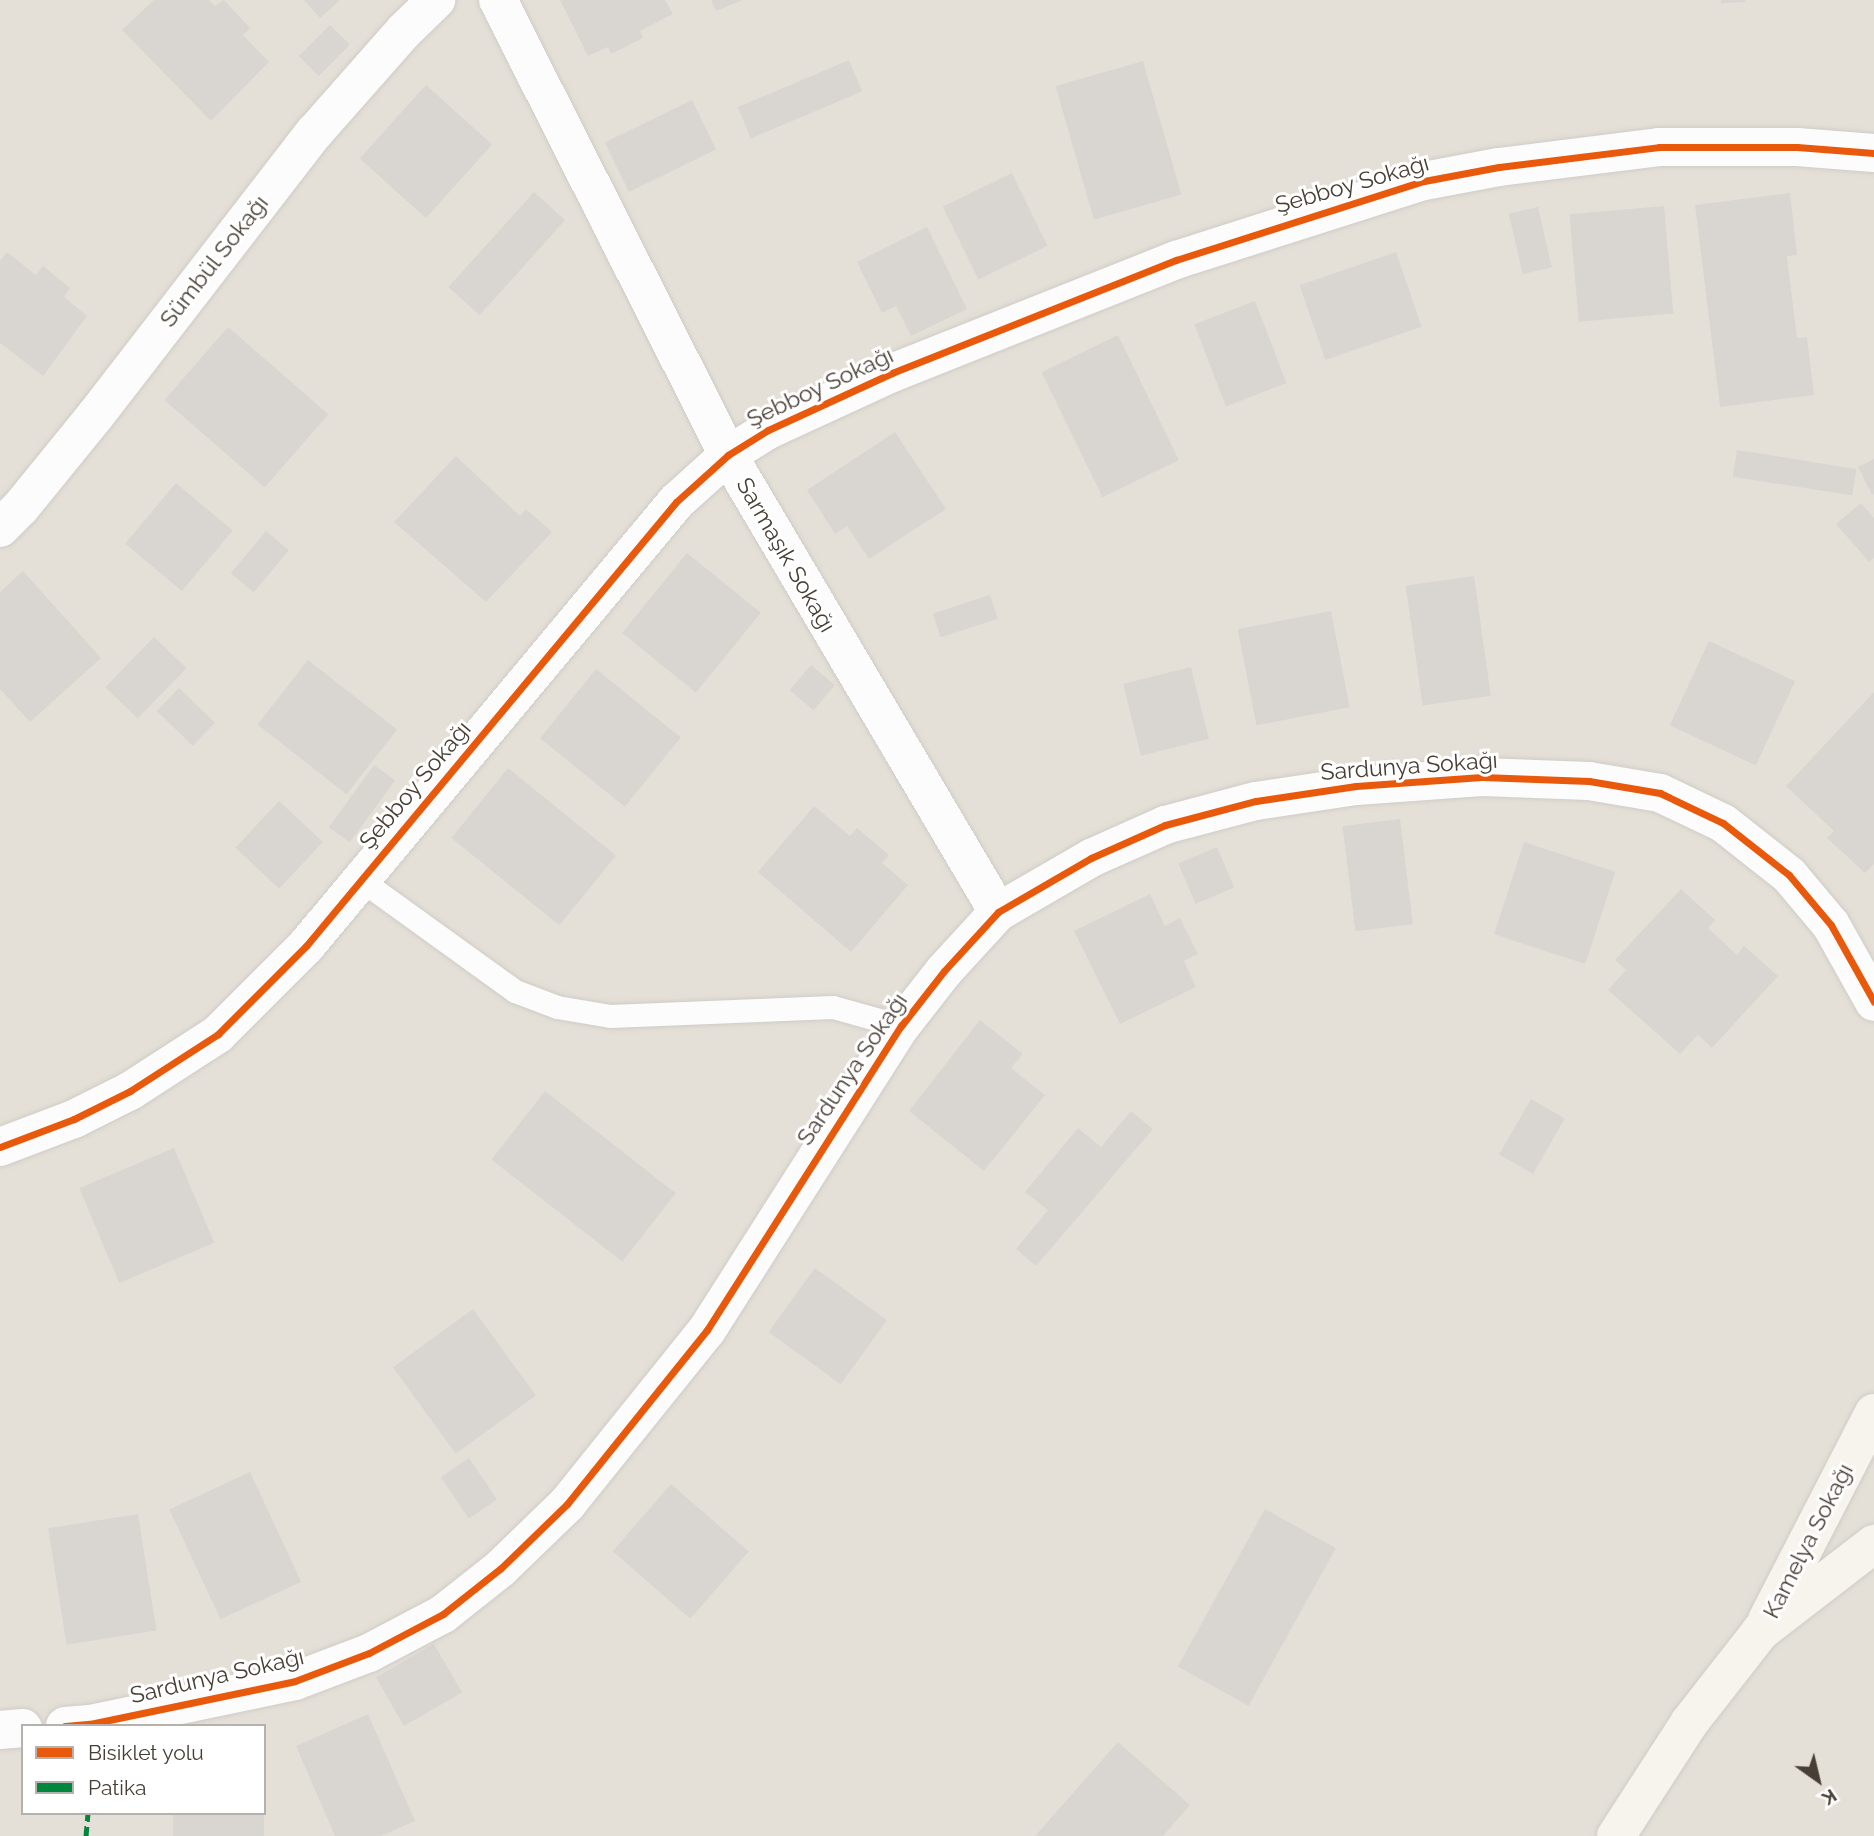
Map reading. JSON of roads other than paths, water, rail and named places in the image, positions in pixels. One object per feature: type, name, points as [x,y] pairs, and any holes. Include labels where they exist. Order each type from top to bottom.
[{"type":"street","name":"Sümbül Sokağı","points":[[0,528],[22,507],[95,416],[314,133],[404,31],[436,0]]},
{"type":"street","name":"Sarmaşık Sokağı","points":[[498,0],[728,455],[998,912]]},
{"type":"street","name":"Şebboy Sokağı","points":[[0,1147],[74,1119],[130,1091],[218,1034],[306,946],[676,502],[728,455],[780,424],[880,378],[1176,260],[1424,181],[1511,165],[1659,147],[1797,147],[1874,153]]},
{"type":"street","name":"Sardunya Sokağı","points":[[90,1724],[295,1681],[369,1653],[443,1614],[501,1568],[567,1504],[707,1330],[901,1026],[944,971],[998,912],[1091,858],[1165,825],[1255,801],[1356,786],[1482,776],[1589,781],[1660,793],[1723,823],[1789,875],[1831,925],[1874,1002]]},
{"type":"street","name":"Kamelya Sokağı","points":[[1761,1631],[1874,1413]]},
{"type":"street","points":[[1616,1836],[1689,1723],[1761,1631],[1874,1544]]},
{"type":"street","points":[[0,1730],[21,1728]]},
{"type":"lane","points":[[361,880],[515,991],[557,1007],[610,1016],[833,1007],[901,1026]]}]
